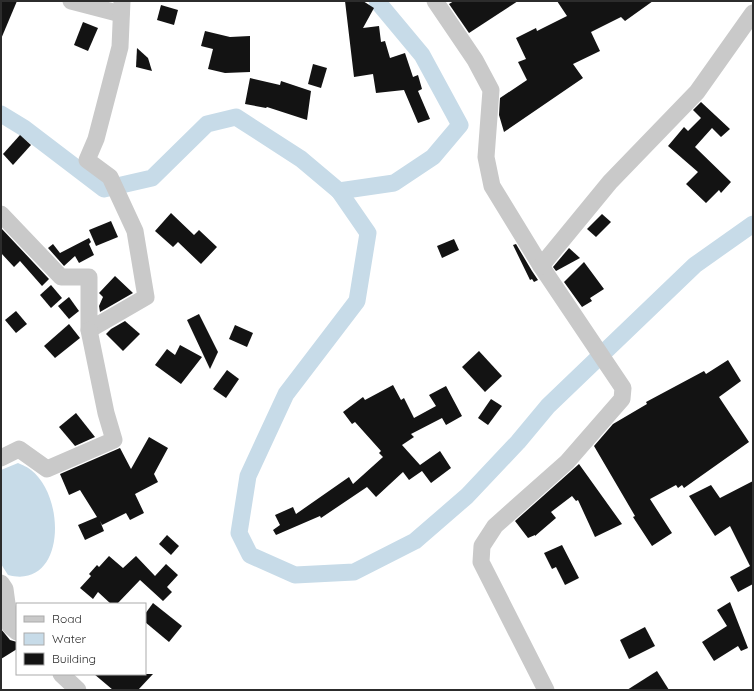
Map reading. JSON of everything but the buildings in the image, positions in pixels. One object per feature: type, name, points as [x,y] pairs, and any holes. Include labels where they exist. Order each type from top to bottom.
[{"type":"street","points":[[71,1],[122,8],[120,48],[96,139],[87,160],[110,177],[135,231],[146,297],[89,330]]},
{"type":"street","points":[[435,1],[475,60],[491,90],[486,157],[492,186],[541,266],[623,388],[622,399],[567,462],[495,526],[482,546],[481,562],[546,690]]},
{"type":"street","points":[[541,266],[610,182],[697,92],[753,13]]},
{"type":"street","points":[[1,214],[61,277],[89,277],[89,330],[106,413],[114,440],[47,469],[19,449],[1,458]]},
{"type":"street","points":[[1,582],[5,589],[10,626],[16,631]]},
{"type":"street","points":[[62,675],[78,690]]},
{"type":"water","points":[[18,463],[30,469],[43,483],[51,500],[55,519],[54,539],[50,556],[41,569],[27,576],[8,575],[1,564],[1,470]]},
{"type":"waterway","points":[[1,114],[24,128],[104,189],[152,178],[207,124],[236,117],[301,159],[339,191],[394,183],[433,157],[460,125],[422,55],[377,1]]},
{"type":"waterway","points":[[339,191],[368,233],[357,301],[286,394],[248,476],[239,533],[250,555],[295,575],[354,572],[415,541],[467,496],[518,442],[548,406],[695,265],[753,224]]}]
